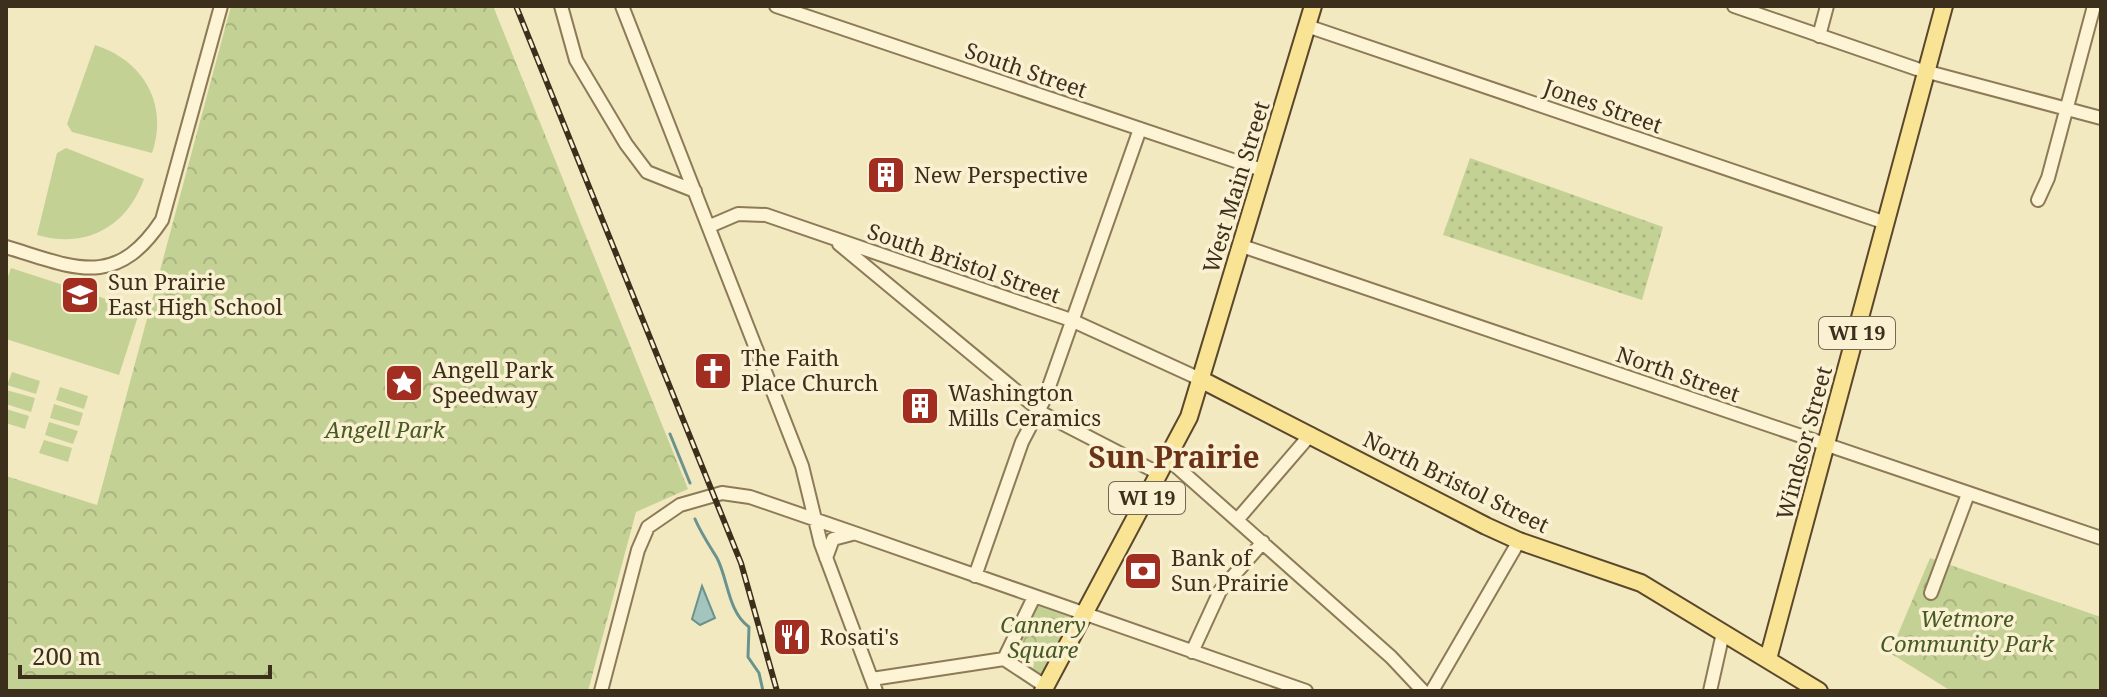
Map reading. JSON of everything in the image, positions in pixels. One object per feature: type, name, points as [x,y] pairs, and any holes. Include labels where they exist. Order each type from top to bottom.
[{"type":"main road","name":"West Main Street","points":[[1200,379],[1313,6]]},
{"type":"main road","name":"Windsor Street","points":[[1768,659],[1944,6]]},
{"type":"main road","name":"North Bristol Street","points":[[1200,379],[1519,541],[1641,583],[1819,691]]},
{"type":"main road","name":"WI 19","points":[[1042,686],[1164,467],[1189,417],[1200,379]]},
{"type":"main road","points":[[1748,648],[1763,640],[1779,620]]},
{"type":"street","points":[[6,247],[72,269],[111,265],[133,253],[152,236],[162,220],[221,6]]},
{"type":"street","points":[[561,6],[576,60],[640,163],[647,172],[695,191]]},
{"type":"street","points":[[622,6],[710,226],[750,340],[802,466],[813,519],[874,685],[1005,662],[1042,686]]},
{"type":"street","name":"South Street","points":[[776,6],[1265,171]]},
{"type":"street","points":[[1734,6],[1927,71],[2101,118]]},
{"type":"street","points":[[1819,36],[1827,6]]},
{"type":"street","points":[[2038,200],[2094,6]]},
{"type":"street","name":"Jones Street","points":[[1307,26],[1886,223]]},
{"type":"street","points":[[975,576],[1017,454],[1039,410],[1140,129]]},
{"type":"street","name":"South Bristol Street","points":[[710,226],[738,214],[756,213],[1071,320],[1200,379]]},
{"type":"street","points":[[833,239],[1039,410],[1164,467],[1237,520],[1423,691]]},
{"type":"street","name":"North Street","points":[[1242,246],[2101,538]]},
{"type":"street","points":[[1237,520],[1311,434]]},
{"type":"street","points":[[601,691],[638,550],[651,523],[689,501],[722,493],[750,497],[1306,691]]},
{"type":"street","points":[[1931,593],[1968,494]]},
{"type":"street","points":[[826,558],[829,546],[837,536],[858,534]]},
{"type":"street","points":[[1432,691],[1519,541]]},
{"type":"street","points":[[1192,652],[1220,591],[1263,542]]},
{"type":"street","points":[[1005,662],[1034,597]]},
{"type":"street","points":[[1710,691],[1723,633]]},
{"type":"green space","name":"Angell Park","points":[[231,6],[493,6],[688,489],[636,512],[588,691],[6,691],[6,476],[97,505]]},
{"type":"green space","points":[[95,45],[127,61],[148,86],[157,118],[152,153],[72,132],[67,124]]},
{"type":"green space","points":[[66,148],[144,179],[127,210],[116,222],[102,230],[72,239],[37,235],[57,153]]},
{"type":"green space","points":[[1470,158],[1663,227],[1642,300],[1443,235]]},
{"type":"green space","points":[[11,268],[140,310],[119,375],[6,339],[6,282]]},
{"type":"green space","points":[[12,372],[40,381],[36,394],[7,385]]},
{"type":"green space","points":[[60,387],[88,396],[84,409],[56,400]]},
{"type":"green space","points":[[6,390],[35,398],[31,412],[6,404]]},
{"type":"green space","points":[[54,404],[83,413],[79,426],[50,418]]},
{"type":"green space","points":[[6,409],[29,416],[25,429],[6,423]]},
{"type":"green space","points":[[49,422],[78,431],[73,444],[45,435]]},
{"type":"green space","points":[[44,440],[72,448],[68,462],[39,453]]},
{"type":"green space","name":"Wetmore Community Park","points":[[1930,558],[2101,617],[2101,691],[1951,691],[1890,653]]},
{"type":"green space","name":"Cannery Square","points":[[1034,597],[1085,613],[1045,686],[1031,678],[1034,663],[1016,653],[1013,668],[1005,663]]},
{"type":"water","points":[[702,586],[715,618],[700,625],[692,619]]},
{"type":"waterway","points":[[670,434],[690,483]]},
{"type":"waterway","points":[[695,519],[721,566],[737,613],[749,627],[748,657],[759,673],[763,691]]},
{"type":"railway","points":[[516,6],[741,563],[777,691]]},
{"type":"place","name":"New Perspective","points":[[886,175]]},
{"type":"place","name":"Sun Prairie East High School","points":[[80,295]]},
{"type":"place","name":"The Faith Place Church","points":[[713,371]]},
{"type":"place","name":"Angell Park Speedway","points":[[404,383]]},
{"type":"place","name":"Washington Mills Ceramics","points":[[920,406]]},
{"type":"place","name":"Bank of Sun Prairie","points":[[1143,571]]},
{"type":"place","name":"Rosati's","points":[[792,637]]},
{"type":"district","name":"Sun Prairie","points":[[1174,458]]}]
